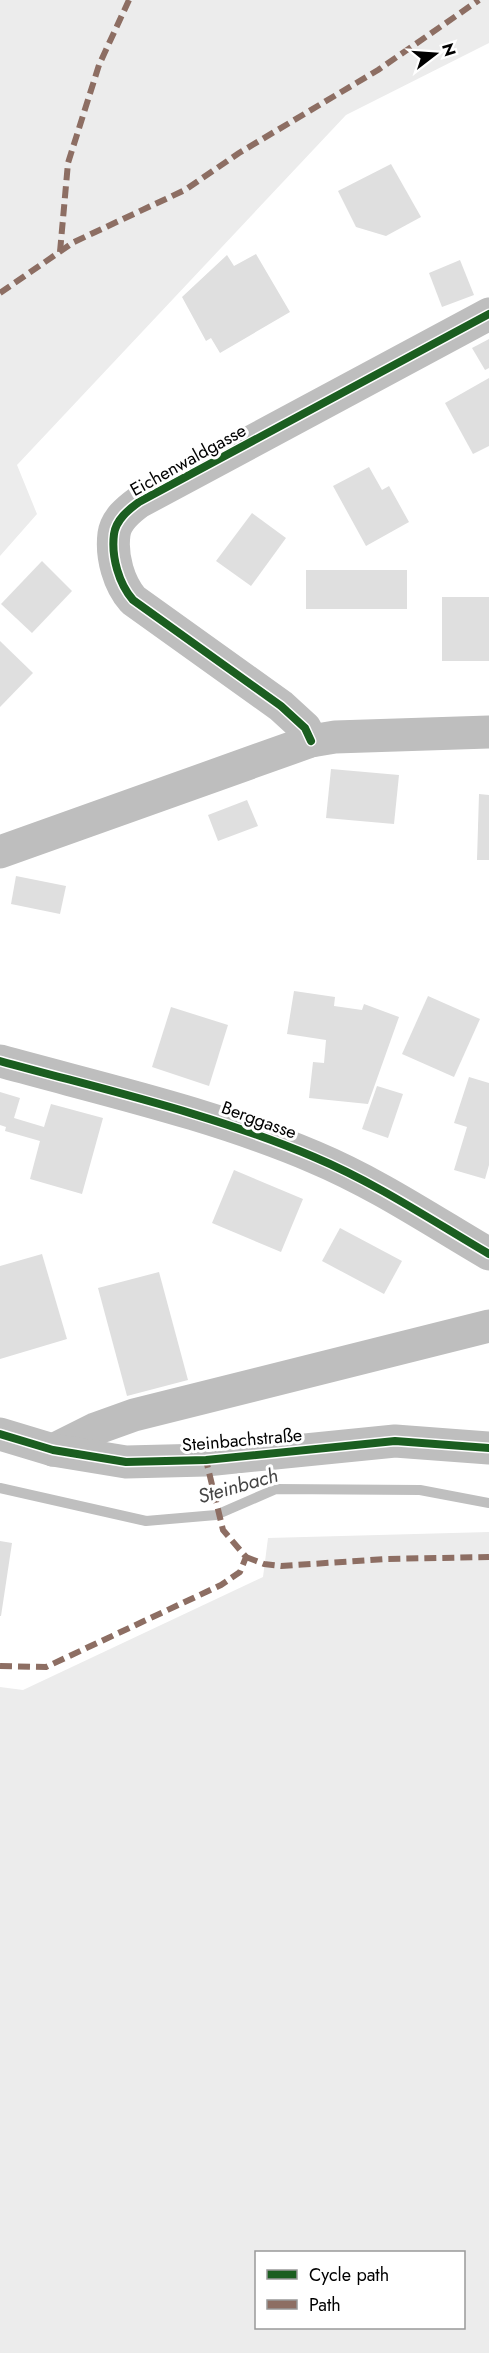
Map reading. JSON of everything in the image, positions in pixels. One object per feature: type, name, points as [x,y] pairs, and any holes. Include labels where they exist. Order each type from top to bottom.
[{"type":"street","name":"Eichenwaldgasse","points":[[311,741],[305,728],[281,706],[133,600],[123,589],[118,575],[114,534],[127,511],[139,502],[489,314]]},
{"type":"street","points":[[0,852],[311,741],[335,737],[489,732]]},
{"type":"street","name":"Berggasse","points":[[0,1061],[210,1118],[314,1157],[377,1186],[489,1254]]},
{"type":"street","points":[[53,1450],[96,1429],[134,1415],[489,1326]]},
{"type":"street","name":"Steinbachstraße","points":[[0,1434],[53,1450],[126,1462],[206,1460],[395,1441],[489,1448]]},
{"type":"shaded area","points":[[0,0],[489,0],[489,43],[346,115],[17,465],[37,514],[0,556]]},
{"type":"shaded area","points":[[489,1532],[489,2353],[0,2353],[0,1687],[23,1690],[263,1577],[268,1538]]},
{"type":"building","points":[[391,164],[421,217],[386,236],[356,227],[338,191]]},
{"type":"building","points":[[256,254],[290,312],[220,353],[211,338],[206,341],[182,297],[227,255],[234,266]]},
{"type":"building","points":[[460,260],[474,295],[442,307],[429,273]]},
{"type":"building","points":[[489,339],[489,368],[485,370],[472,348]]},
{"type":"building","points":[[489,378],[489,446],[473,454],[445,403]]},
{"type":"building","points":[[369,467],[382,490],[389,486],[409,522],[366,546],[333,486]]},
{"type":"building","points":[[252,513],[286,538],[251,586],[216,561]]},
{"type":"building","points":[[42,561],[72,591],[32,633],[1,604]]},
{"type":"building","points":[[306,570],[407,570],[407,609],[306,609]]},
{"type":"building","points":[[442,597],[489,597],[489,661],[442,661]]},
{"type":"building","points":[[0,641],[33,673],[0,707]]},
{"type":"building","points":[[331,769],[399,775],[394,824],[326,818]]},
{"type":"building","points":[[479,794],[489,795],[489,860],[477,860]]},
{"type":"building","points":[[247,800],[258,826],[218,841],[208,815]]},
{"type":"building","points":[[16,876],[66,886],[60,914],[11,904]]},
{"type":"building","points":[[294,991],[335,997],[334,1006],[362,1010],[364,1004],[399,1017],[368,1104],[309,1098],[313,1062],[324,1063],[326,1040],[287,1034]]},
{"type":"building","points":[[428,996],[480,1019],[454,1077],[402,1054]]},
{"type":"building","points":[[171,1007],[228,1025],[209,1086],[152,1067]]},
{"type":"building","points":[[469,1077],[489,1083],[489,1165],[485,1179],[454,1170],[467,1127],[454,1123]]},
{"type":"building","points":[[377,1086],[403,1094],[388,1138],[362,1129]]},
{"type":"building","points":[[0,1092],[20,1098],[14,1118],[44,1127],[51,1104],[103,1118],[82,1194],[30,1179],[40,1141],[5,1131],[6,1127],[0,1125]]},
{"type":"building","points":[[234,1170],[303,1199],[281,1252],[212,1223]]},
{"type":"building","points":[[340,1228],[402,1261],[384,1294],[322,1261]]},
{"type":"building","points":[[42,1254],[67,1339],[0,1359],[0,1266]]},
{"type":"building","points":[[159,1272],[188,1380],[127,1396],[98,1288]]},
{"type":"building","points":[[0,1541],[12,1543],[1,1616],[0,1616]]},
{"type":"waterway","name":"Steinbach","points":[[0,1488],[146,1521],[216,1515],[276,1489],[420,1490],[489,1503]]},
{"type":"marked path","points":[[60,252],[68,163],[99,65],[129,0]]},
{"type":"marked path","points":[[0,293],[74,242],[185,190],[239,153],[378,70],[479,0]]},
{"type":"marked path","points":[[0,1666],[46,1667],[221,1585],[240,1572],[246,1557],[223,1530],[206,1460]]},
{"type":"marked path","points":[[246,1557],[264,1564],[281,1566],[386,1559],[489,1557]]},
{"type":"cycle path","points":[[311,741],[305,728],[281,706],[133,600],[117,570],[113,543],[117,524],[139,502],[489,314]]},
{"type":"cycle path","points":[[0,1061],[198,1115],[276,1142],[359,1178],[489,1254]]},
{"type":"cycle path","points":[[0,1434],[53,1450],[126,1462],[206,1460],[395,1441],[489,1448]]}]
